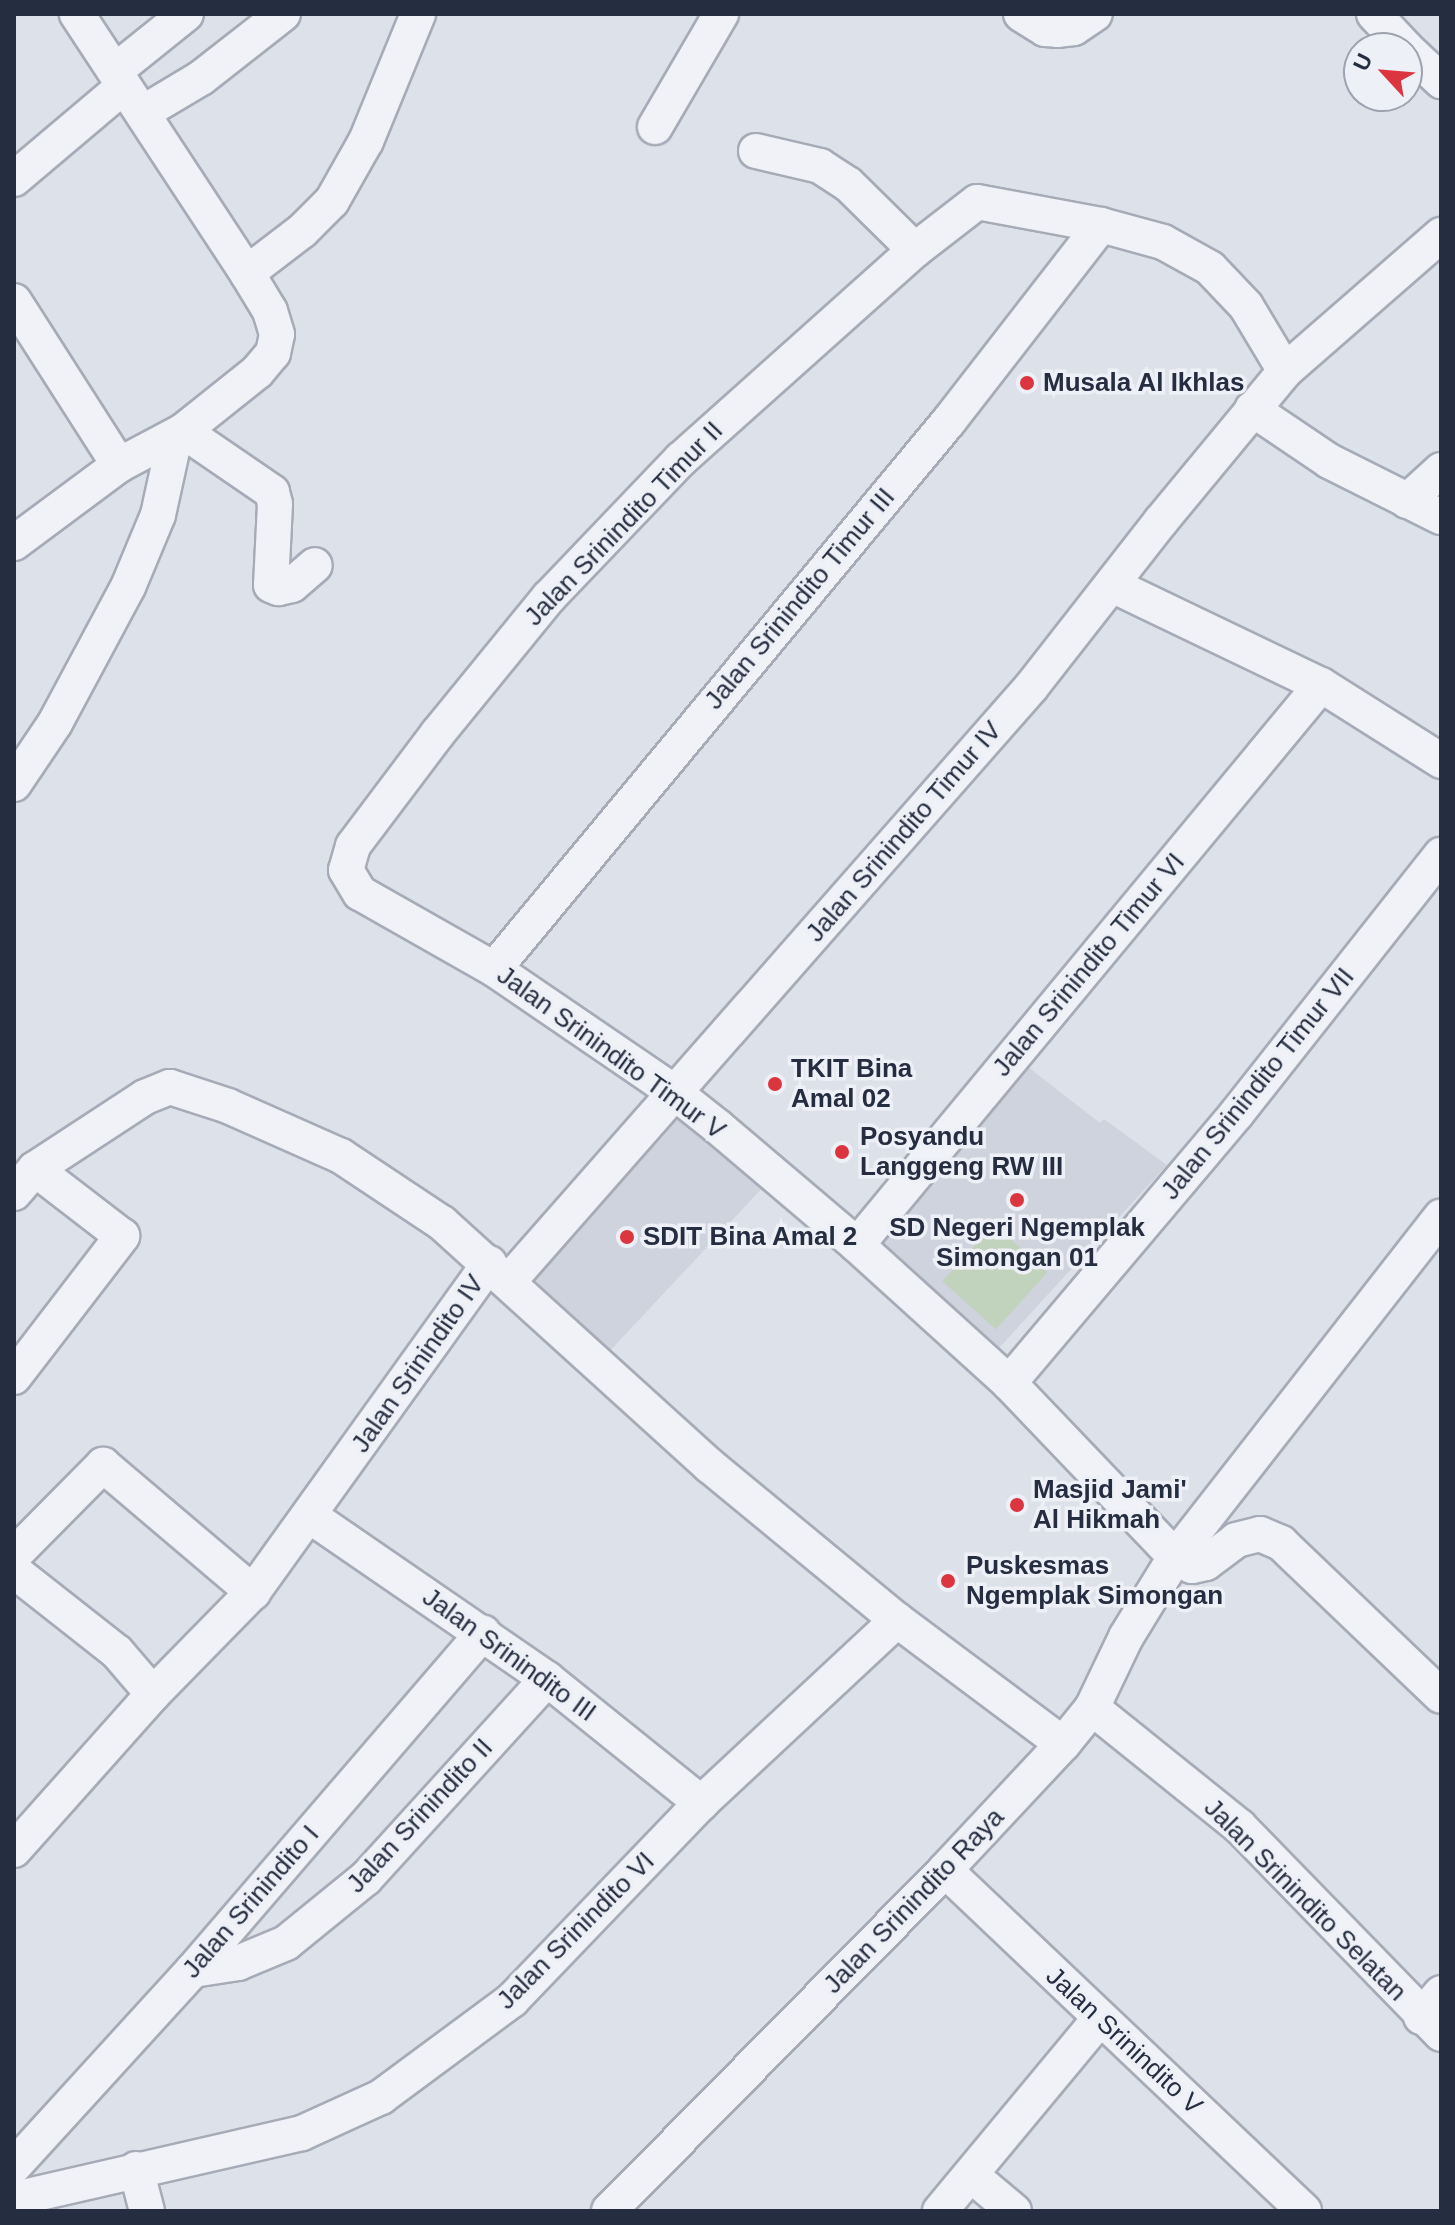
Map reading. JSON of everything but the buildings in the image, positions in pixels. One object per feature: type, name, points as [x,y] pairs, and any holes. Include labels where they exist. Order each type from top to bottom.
[{"type":"street","points":[[14,543],[119,465],[179,434],[257,372],[273,353],[277,334],[270,311],[247,273],[77,14]]},
{"type":"street","points":[[14,179],[127,90],[186,14]]},
{"type":"street","points":[[127,90],[201,78],[283,14]]},
{"type":"street","points":[[247,273],[302,231],[332,201],[366,141],[418,14]]},
{"type":"street","points":[[655,127],[721,14]]},
{"type":"street","points":[[1021,14],[1045,29],[1058,30],[1074,28],[1095,14]]},
{"type":"street","points":[[1374,14],[1391,32]]},
{"type":"street","points":[[1423,64],[1441,81]]},
{"type":"street","points":[[756,151],[820,166],[848,184],[915,250]]},
{"type":"street","name":"Jalan Srinindito Timur II","points":[[346,870],[353,846],[438,733],[549,597],[681,459],[915,250],[977,202],[1101,225],[1163,242],[1210,268],[1246,306],[1285,371]]},
{"type":"street","name":"Jalan Srinindito Timur III","points":[[494,969],[949,421],[1101,225]]},
{"type":"street","name":"Jalan Srinindito Timur IV","points":[[499,1272],[674,1092],[1032,686],[1285,371],[1441,235]]},
{"type":"street","points":[[14,301],[119,465]]},
{"type":"street","points":[[1252,409],[1329,461],[1441,517]]},
{"type":"street","points":[[179,434],[272,492],[275,504],[271,585],[278,588],[292,585],[315,565]]},
{"type":"street","points":[[14,784],[55,723],[128,587],[158,515],[179,434]]},
{"type":"street","points":[[1407,501],[1441,470]]},
{"type":"street","points":[[1112,585],[1321,685],[1441,761]]},
{"type":"street","name":"Jalan Srinindito Timur VI","points":[[857,1245],[1321,685]]},
{"type":"street","name":"Jalan Srinindito Timur VII","points":[[1009,1383],[1237,1113],[1441,855]]},
{"type":"street","name":"Jalan Srinindito Timur V","points":[[346,870],[360,893],[494,969],[674,1092],[857,1245],[1009,1383],[1175,1557]]},
{"type":"street","points":[[14,1377],[122,1236],[25,1181],[145,1097],[170,1087],[228,1106],[341,1156],[442,1223],[499,1272]]},
{"type":"street","name":"Jalan Srinindito Raya","points":[[609,2211],[945,1870],[1063,1744],[1092,1708],[1126,1637],[1175,1557],[1441,1216]]},
{"type":"street","name":"Jalan Srinindito IV","points":[[16,1844],[153,1694],[253,1592],[499,1272],[710,1466],[897,1620],[1063,1744]]},
{"type":"street","points":[[14,1555],[103,1465],[253,1592]]},
{"type":"street","name":"Jalan Srinindito III","points":[[310,1516],[547,1679],[701,1803]]},
{"type":"street","points":[[1175,1557],[1192,1566],[1206,1563],[1236,1540],[1260,1534],[1281,1543],[1441,1696]]},
{"type":"street","points":[[14,1571],[117,1652],[153,1694]]},
{"type":"street","name":"Jalan Srinindito VI","points":[[14,2199],[302,2133],[381,2097],[512,2000],[701,1803],[897,1620]]},
{"type":"street","name":"Jalan Srinindito I","points":[[14,2166],[193,1970],[483,1633]]},
{"type":"street","name":"Jalan Srinindito II","points":[[193,1970],[238,1963],[286,1943],[355,1887],[547,1679]]},
{"type":"street","name":"Jalan Srinindito Selatan","points":[[1092,1708],[1239,1826],[1434,2015]]},
{"type":"street","name":"Jalan Srinindito V","points":[[945,1870],[1304,2211]]},
{"type":"street","points":[[940,2211],[1100,2018]]},
{"type":"street","points":[[136,2169],[147,2211]]},
{"type":"street","points":[[971,2175],[1014,2211]]},
{"type":"shaded area","name":"SD Negeri Ngemplak Simongan 01","points":[[1019,1060],[1100,1123],[1104,1119],[1167,1165],[997,1350],[869,1235]]},
{"type":"shaded area","name":"SDIT Bina Amal 2","points":[[667,1102],[768,1182],[607,1354],[527,1276]]},
{"type":"green space","points":[[994,1224],[1048,1272],[996,1329],[942,1281]]},
{"type":"place","name":"Musala Al Ikhlas","points":[[1027,383]]},
{"type":"place","name":"TKIT Bina Amal 02","points":[[775,1084]]},
{"type":"place","name":"Posyandu Langgeng RW III","points":[[842,1152]]},
{"type":"place","name":"SD Negeri Ngemplak Simongan 01","points":[[1017,1200]]},
{"type":"place","name":"SDIT Bina Amal 2","points":[[627,1237]]},
{"type":"place","name":"Masjid Jami' Al Hikmah","points":[[1017,1505]]},
{"type":"place","name":"Puskesmas Ngemplak Simongan","points":[[948,1581]]}]
